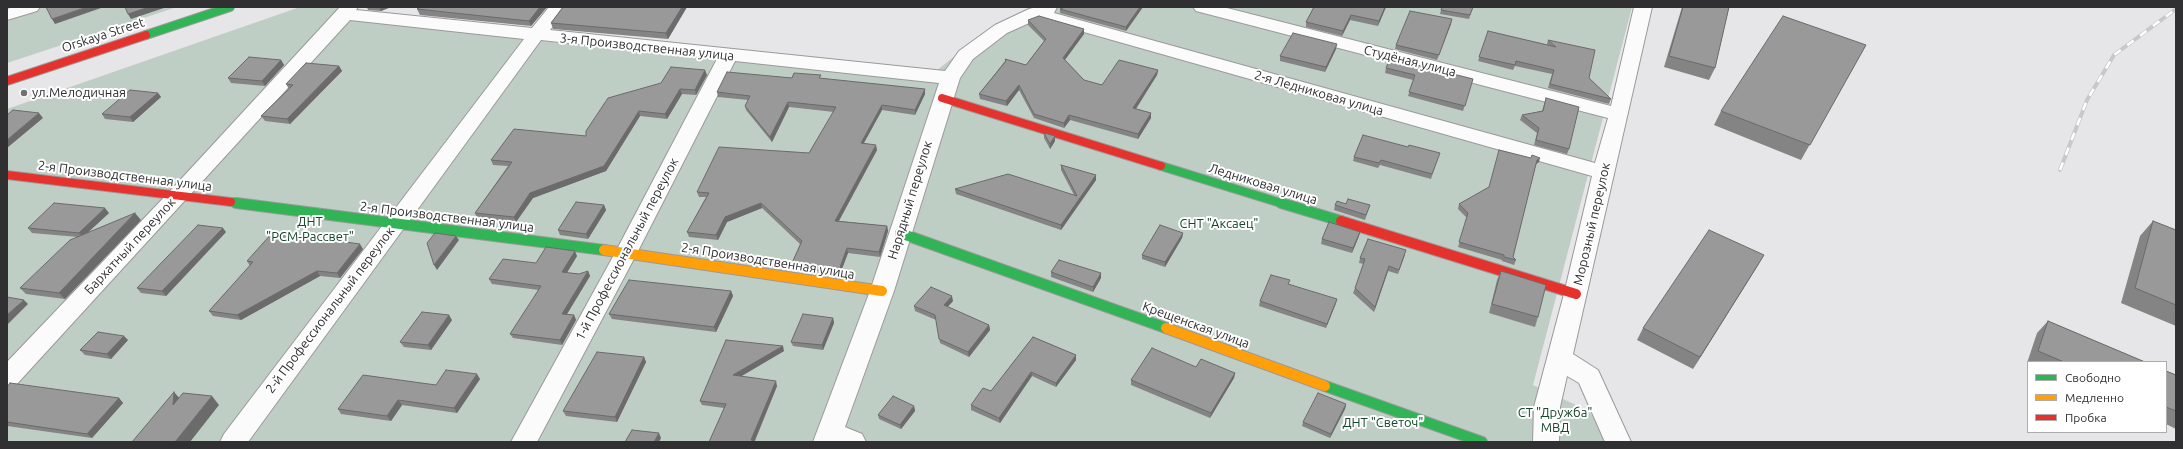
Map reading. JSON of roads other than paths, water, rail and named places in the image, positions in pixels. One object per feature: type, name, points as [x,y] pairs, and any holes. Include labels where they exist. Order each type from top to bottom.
[{"type":"street","points":[[7,15],[31,7]]},
{"type":"street","name":"Orskaya Street","points":[[8,78],[230,7]]},
{"type":"street","name":"2-й Профессиональный переулок","points":[[233,442],[395,223],[536,35],[559,7]]},
{"type":"street","name":"Студёная улица","points":[[1202,7],[1619,114]]},
{"type":"street","name":"Морозный переулок","points":[[1546,442],[1547,407],[1576,294],[1602,172],[1619,114],[1643,7]]},
{"type":"street","name":"Нарядный переулок","points":[[836,439],[942,98],[950,78],[966,55],[1001,28],[1044,10]]},
{"type":"street","name":"2-я Ледниковая улица","points":[[1044,10],[1602,172]]},
{"type":"street","name":"3-я Производственная улица","points":[[347,11],[536,35],[950,78]]},
{"type":"street","name":"Бархатный переулок","points":[[7,378],[179,195],[347,11]]},
{"type":"street","name":"1-й Профессиональный переулок","points":[[524,442],[626,253],[729,56]]},
{"type":"street","name":"Ледниковая улица","points":[[942,98],[1576,294]]},
{"type":"street","name":"2-я Производственная улица","points":[[7,175],[179,195],[626,253],[882,291]]},
{"type":"street","name":"Крещенская улица","points":[[900,233],[1482,442]]},
{"type":"street","points":[[1560,358],[1589,377],[1618,442]]},
{"type":"railway","points":[[2060,170],[2087,100],[2114,55],[2176,9]]},
{"type":"place","name":"ул.Мелодичная","points":[[24,93]]},
{"type":"park label","name":"СНТ \"Аксаец\"","points":[[1219,224]]},
{"type":"park label","name":"ДНТ \"РСМ-Рассвет\"","points":[[310,230]]},
{"type":"park label","name":"СТ \"Дружба\" МВД","points":[[1555,420]]},
{"type":"park label","name":"ДНТ \"Светоч\"","points":[[1383,423]]}]
